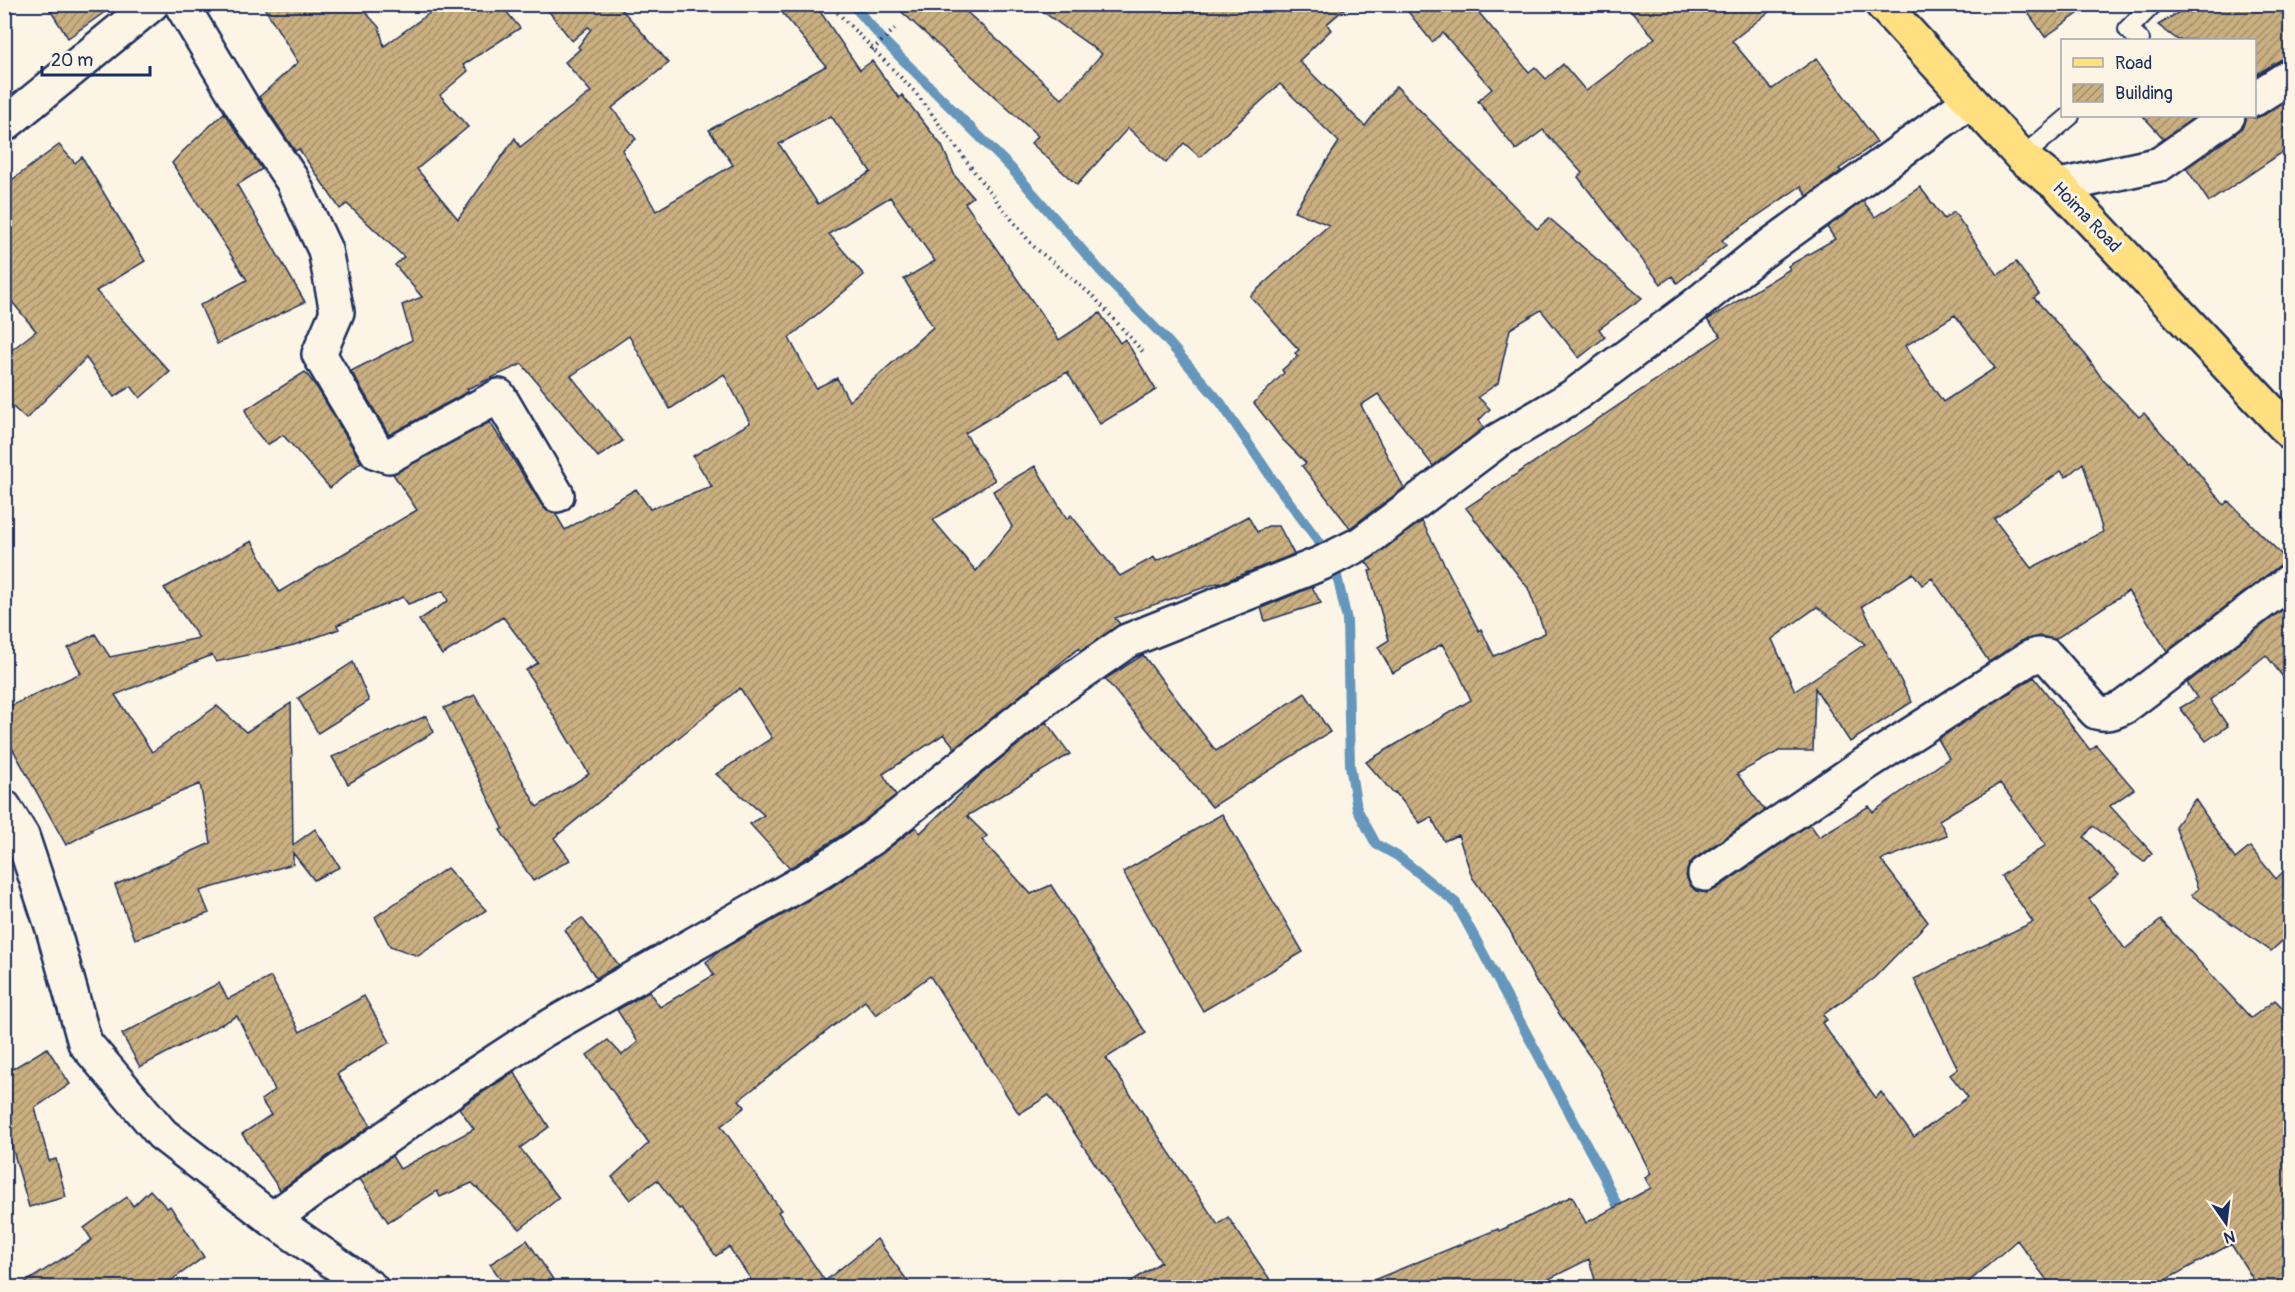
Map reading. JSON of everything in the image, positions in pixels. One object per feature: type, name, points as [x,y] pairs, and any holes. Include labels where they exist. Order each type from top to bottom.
[{"type":"main road","name":"Hoima Road","points":[[1881,4],[2022,157],[2059,186],[2290,432]]},
{"type":"street","points":[[4,125],[152,4]]},
{"type":"street","points":[[181,4],[242,106],[292,180],[325,250],[337,312],[319,354],[376,452],[388,456],[499,396],[557,495]]},
{"type":"street","points":[[2256,98],[2290,76]]},
{"type":"street","points":[[272,1219],[458,1086],[543,1031],[820,872],[873,837],[1054,692],[1127,641],[1322,564],[1362,543],[1497,441],[1572,397],[1693,307],[1756,256],[1970,101]]},
{"type":"street","points":[[2059,186],[2160,164],[2227,117]]},
{"type":"street","points":[[1705,874],[1856,770],[2029,658],[2038,655],[2047,656],[2096,712],[2104,714],[2114,712],[2124,707],[2290,581]]},
{"type":"street","points":[[4,807],[22,836],[52,928],[85,1043],[162,1134],[272,1219],[371,1287]]},
{"type":"lane","points":[[2139,39],[2128,29],[2153,4]]},
{"type":"lane","points":[[2022,157],[2069,117]]},
{"type":"path","points":[[829,4],[916,93],[1033,246],[1094,297],[1143,352]]},
{"type":"path","points":[[872,50],[895,30]]},
{"type":"building","points":[[46,4],[116,4],[68,38]]},
{"type":"building","points":[[262,4],[358,4],[379,27],[384,46],[442,4],[500,4],[520,28],[463,65],[468,71],[440,95],[468,127],[417,169],[458,219],[515,138],[520,147],[591,92],[565,62],[580,49],[578,47],[591,29],[588,27],[572,41],[543,4],[617,4],[669,63],[612,108],[636,139],[622,150],[656,211],[733,165],[709,130],[826,66],[775,4],[815,4],[860,70],[872,61],[899,98],[902,95],[942,146],[955,176],[973,197],[965,203],[1059,340],[1100,313],[1120,343],[1125,339],[1156,390],[1100,424],[1067,372],[965,433],[995,480],[933,520],[976,571],[1012,527],[993,491],[1035,466],[1067,519],[1071,515],[1120,576],[1154,557],[1156,561],[1198,543],[1248,516],[1257,532],[1268,526],[1279,526],[1294,554],[1218,584],[1115,618],[1120,624],[1081,651],[1079,648],[955,748],[944,734],[883,774],[896,795],[862,822],[790,868],[750,824],[764,815],[716,774],[772,738],[740,688],[554,838],[570,860],[533,881],[500,830],[503,828],[444,708],[475,695],[537,807],[589,774],[526,670],[538,663],[503,617],[442,655],[419,620],[448,601],[443,591],[408,604],[403,597],[337,625],[339,629],[294,645],[216,662],[212,655],[115,695],[152,752],[217,706],[246,732],[291,703],[293,845],[315,829],[340,867],[314,880],[293,853],[293,864],[200,891],[209,913],[135,939],[115,885],[211,843],[200,784],[91,829],[92,831],[66,845],[11,746],[4,709],[81,673],[68,648],[95,634],[110,657],[199,638],[164,588],[252,541],[279,592],[417,510],[393,474],[490,422],[541,504],[547,511],[555,513],[565,530],[636,489],[650,509],[712,487],[693,456],[750,423],[724,374],[670,409],[629,336],[571,376],[623,441],[598,457],[522,364],[467,389],[469,391],[389,435],[351,371],[412,340],[402,305],[422,297],[395,265],[404,257],[347,204],[340,209],[299,149],[295,151],[259,97],[298,62]],"holes":[[[831,116],[871,172],[818,204],[779,144]],[[890,197],[935,261],[904,279],[933,327],[849,401],[837,378],[816,388],[789,338],[864,275],[829,234]]]},
{"type":"building","points":[[893,4],[958,4],[1062,99],[1102,54],[1032,4],[1350,4],[1327,24],[1331,30],[1299,61],[1365,126],[1396,86],[1537,229],[1549,218],[1642,298],[1599,329],[1605,337],[1579,358],[1541,310],[1510,329],[1498,383],[1478,397],[1490,409],[1479,420],[1484,428],[1433,466],[1378,394],[1361,405],[1404,488],[1350,528],[1302,466],[1306,463],[1282,439],[1254,403],[1284,373],[1282,370],[1298,356],[1295,353],[1299,350],[1250,296],[1329,225],[1294,211],[1339,142],[1280,84],[1200,157],[1184,143],[1166,163],[1128,128],[1077,185],[1031,143],[1038,136]]},
{"type":"building","points":[[1402,4],[1479,4],[1475,8],[1529,72],[1535,67],[1546,79],[1563,64],[1586,91],[1655,38],[1624,4],[1779,4],[1732,41],[1772,89],[1817,58],[1877,142],[1839,169],[1841,171],[1807,196],[1801,186],[1722,240],[1726,245],[1677,283],[1672,276],[1661,284],[1578,177],[1582,173],[1543,130],[1516,150],[1478,101],[1492,89],[1443,33],[1432,42]]},
{"type":"building","points":[[2022,4],[2092,4],[2045,37]]},
{"type":"building","points":[[2192,4],[2290,4],[2290,57],[2280,60],[2256,75],[2256,39],[2177,39],[2158,25]]},
{"type":"building","points":[[2290,98],[2290,147],[2209,202],[2186,168],[2239,131],[2245,124],[2246,117],[2255,118],[2264,115]]},
{"type":"building","points":[[224,113],[262,169],[237,185],[305,302],[217,344],[200,305],[247,280],[172,163]]},
{"type":"building","points":[[2144,117],[2195,117],[2164,139]]},
{"type":"building","points":[[59,145],[75,163],[82,157],[145,261],[96,291],[170,372],[140,398],[131,386],[114,397],[86,358],[26,419],[4,399],[4,356],[36,331],[4,292],[4,186]]},
{"type":"building","points":[[1920,187],[1944,219],[1954,212],[1998,275],[2016,262],[2039,294],[2034,298],[2085,354],[2103,380],[2139,417],[2144,413],[2187,462],[2189,461],[2224,505],[2228,501],[2289,562],[2279,566],[2167,651],[2128,591],[2054,640],[2040,636],[2023,640],[1989,662],[1932,578],[1922,585],[1913,573],[1862,606],[1912,702],[1850,742],[1815,688],[1813,751],[1779,751],[1737,774],[1765,810],[1694,859],[1688,867],[1686,876],[1696,891],[1707,893],[1810,824],[1819,837],[1869,806],[1873,812],[1949,758],[1938,739],[2034,677],[2090,750],[2096,745],[2134,789],[2110,806],[2152,853],[2144,862],[2093,826],[2084,837],[2119,875],[2089,899],[2125,949],[2161,920],[2251,1018],[2275,1000],[2290,1015],[2290,1287],[2258,1287],[2231,1244],[2153,1287],[2052,1287],[2017,1240],[1963,1287],[1597,1287],[1589,1259],[1533,1287],[1359,1287],[1498,1229],[1499,1231],[1572,1196],[1586,1223],[1651,1188],[1645,1178],[1651,1174],[1598,1068],[1535,980],[1509,929],[1472,877],[1458,835],[1444,841],[1431,817],[1420,823],[1395,792],[1393,793],[1366,762],[1471,700],[1442,644],[1393,673],[1378,647],[1389,640],[1369,571],[1372,570],[1366,562],[1422,521],[1494,656],[1545,633],[1528,588],[1466,508],[1721,336],[1707,320],[1790,269],[1788,266],[1835,239],[1827,227],[1863,201],[1875,217]],"holes":[[[1955,315],[1995,368],[1943,402],[1905,346]],[[2083,463],[2103,532],[2031,568],[1994,519],[2061,471],[2066,477]],[[1817,607],[1865,644],[1795,691],[1772,639]],[[2000,783],[2046,845],[2001,876],[2033,922],[1914,979],[1958,1069],[1950,1075],[1968,1097],[1914,1137],[1881,1092],[1876,1098],[1822,1023],[1827,1020],[1823,1015],[1874,978],[1928,922],[1881,860],[1947,835],[1939,820]]]},
{"type":"building","points":[[305,372],[318,389],[361,462],[330,488],[283,435],[267,445],[253,428],[245,410]]},
{"type":"building","points":[[1312,587],[1321,603],[1265,621],[1261,608]]},
{"type":"building","points":[[2290,604],[2290,686],[2266,655],[2210,700],[2228,726],[2206,741],[2180,708],[2197,698],[2187,683]]},
{"type":"building","points":[[1143,655],[1216,751],[1305,693],[1330,732],[1212,807],[1105,679]]},
{"type":"building","points":[[353,662],[369,701],[318,733],[298,698]]},
{"type":"building","points":[[426,716],[434,732],[348,784],[332,757]]},
{"type":"building","points":[[1046,722],[1070,754],[967,816],[987,836],[982,840],[1031,894],[1051,885],[1146,1033],[1106,1058],[1218,1225],[1228,1217],[1275,1287],[1123,1287],[1161,1262],[1049,1095],[1019,1114],[930,976],[876,1015],[865,1001],[739,1100],[745,1107],[721,1126],[781,1210],[778,1212],[825,1281],[877,1239],[912,1287],[756,1287],[729,1247],[716,1256],[657,1180],[630,1200],[612,1177],[649,1143],[587,1055],[608,1040],[622,1055],[638,1042],[617,1010],[649,992],[660,1007],[714,975],[706,962],[721,950],[830,888],[883,853],[916,827],[920,833],[978,777]]},
{"type":"building","points":[[2195,799],[2235,859],[2250,847],[2276,879],[2290,865],[2290,934],[2271,951],[2191,895],[2198,889],[2175,826]]},
{"type":"building","points":[[1222,814],[1303,952],[1203,1011],[1123,872]]},
{"type":"building","points":[[447,868],[486,910],[418,956],[390,946],[375,917]]},
{"type":"building","points":[[582,918],[619,965],[596,978],[565,930]]},
{"type":"building","points":[[271,977],[300,1032],[364,996],[390,1042],[337,1074],[371,1125],[280,1190],[242,1134],[271,1115],[261,1100],[275,1090],[237,1016],[140,1067],[122,1034],[219,983],[228,999]]},
{"type":"building","points":[[47,1048],[70,1084],[35,1108],[49,1161],[56,1159],[66,1197],[29,1207],[4,1118],[4,1074]]},
{"type":"building","points":[[514,1072],[549,1127],[520,1148],[559,1198],[520,1229],[472,1183],[440,1197],[437,1191],[388,1222],[360,1179],[392,1156],[400,1169],[474,1129],[459,1108]]},
{"type":"building","points":[[150,1190],[167,1208],[170,1206],[204,1257],[162,1287],[18,1287],[92,1240],[84,1228],[127,1197],[133,1206]]},
{"type":"building","points":[[527,1240],[558,1287],[506,1287],[490,1264]]},
{"type":"waterway","points":[[852,4],[885,42],[1011,168],[1111,283],[1164,337],[1221,403],[1273,480],[1325,550]]},
{"type":"waterway","points":[[1335,567],[1347,620],[1350,765],[1357,809],[1376,844],[1399,857],[1456,903],[1602,1173],[1623,1218]]}]
